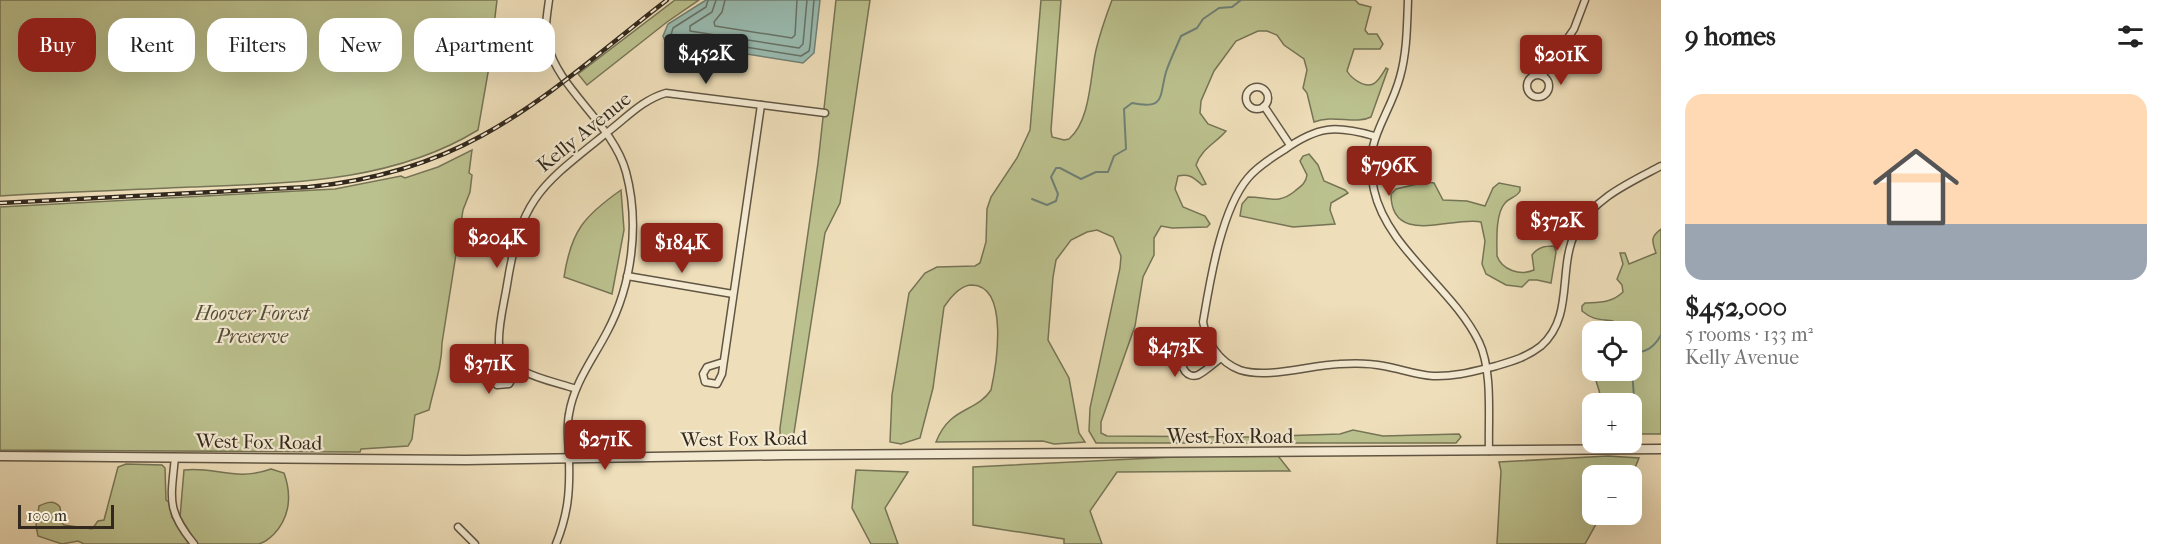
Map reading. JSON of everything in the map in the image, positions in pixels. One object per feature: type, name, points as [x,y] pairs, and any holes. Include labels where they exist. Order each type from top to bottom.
[{"type":"street","points":[[549,0],[546,34],[552,58],[606,133],[623,164],[632,194],[633,228],[627,276],[615,316],[576,389],[569,416],[570,490],[566,519],[556,544]]},
{"type":"street","points":[[1408,0],[1405,57],[1400,79],[1374,136],[1371,172],[1381,211],[1396,235],[1470,326],[1480,344],[1487,368],[1489,451]]},
{"type":"street","points":[[1542,76],[1574,29],[1585,0]]},
{"type":"street","name":"Kelly Avenue","points":[[518,368],[509,384],[497,385],[492,376],[505,359],[499,338],[512,250],[522,221],[545,184],[558,171],[644,103],[666,93],[825,113]]},
{"type":"street","points":[[723,362],[761,105]]},
{"type":"street","points":[[1264,106],[1290,145]]},
{"type":"street","points":[[1374,136],[1350,130],[1327,128],[1307,135],[1290,145],[1249,177],[1236,194],[1227,217],[1203,322],[1209,342],[1221,358],[1239,370],[1256,373],[1337,364],[1384,366],[1432,376],[1457,375],[1520,359],[1544,344],[1554,331],[1561,313],[1571,243],[1580,225],[1602,200],[1661,166]]},
{"type":"street","points":[[627,276],[733,294]]},
{"type":"street","points":[[1209,342],[1185,358],[1183,365],[1185,371],[1190,375],[1197,375],[1221,358]]},
{"type":"street","points":[[505,359],[518,368],[576,389]]},
{"type":"street","name":"West Fox Road","points":[[0,456],[393,460],[1661,449]]},
{"type":"street","points":[[174,457],[172,508],[178,523],[194,544]]},
{"type":"street","points":[[458,527],[475,544]]},
{"type":"green space","points":[[0,0],[497,0],[495,18],[414,18],[414,72],[488,72],[478,130],[445,148],[411,161],[375,170],[302,181],[0,196]]},
{"type":"green space","points":[[675,0],[699,0],[667,22],[587,85],[578,74]]},
{"type":"green space","points":[[836,0],[870,0],[840,203],[825,233],[793,439],[789,445],[780,440],[780,428],[818,163]]},
{"type":"green space","points":[[1041,0],[1061,0],[1051,130],[1052,137],[1064,140],[1069,139],[1082,121],[1096,50],[1112,0],[1355,0],[1359,4],[1371,7],[1365,30],[1368,34],[1377,34],[1383,44],[1380,49],[1354,49],[1347,71],[1358,82],[1369,85],[1377,81],[1386,68],[1388,69],[1371,117],[1358,120],[1329,119],[1314,122],[1307,93],[1303,88],[1307,70],[1304,59],[1284,45],[1277,35],[1267,31],[1258,31],[1236,41],[1214,71],[1201,101],[1200,113],[1208,124],[1226,131],[1198,159],[1196,165],[1206,184],[1202,185],[1191,177],[1182,175],[1178,176],[1175,189],[1183,207],[1205,216],[1210,224],[1207,227],[1161,226],[1154,238],[1154,255],[1143,277],[1135,326],[1101,422],[1101,433],[1107,436],[1249,437],[1340,434],[1353,430],[1383,436],[1459,434],[1461,437],[1456,443],[1096,443],[1089,431],[1090,408],[1121,256],[1113,237],[1097,230],[1071,240],[1056,260],[1048,340],[1069,378],[1079,433],[1085,442],[1054,444],[1043,441],[936,442],[948,422],[978,403],[991,390],[997,347],[996,313],[992,299],[984,289],[972,285],[959,290],[944,307],[933,388],[920,438],[901,444],[890,442],[892,395],[909,293],[925,273],[937,267],[975,266],[980,263],[986,242],[987,209],[991,197],[1017,158],[1030,130]]},
{"type":"green space","name":"Hoover Forest Preserve","points":[[472,150],[469,173],[472,175],[470,192],[463,210],[439,368],[429,410],[415,415],[412,439],[408,446],[361,449],[360,452],[0,450],[0,207],[335,189],[401,176],[405,178],[438,167]]},
{"type":"green space","points":[[1309,154],[1318,165],[1324,181],[1348,193],[1331,203],[1330,210],[1335,224],[1293,227],[1240,216],[1242,204],[1248,197],[1283,198],[1301,186],[1307,175],[1300,161],[1303,156]]},
{"type":"green space","points":[[1426,182],[1434,183],[1443,200],[1467,201],[1485,206],[1493,188],[1499,183],[1520,187],[1520,191],[1505,203],[1500,214],[1497,228],[1497,256],[1507,268],[1517,272],[1529,272],[1534,270],[1532,255],[1534,252],[1554,246],[1556,252],[1551,283],[1529,280],[1522,287],[1506,285],[1486,274],[1482,264],[1485,241],[1481,222],[1469,221],[1425,226],[1412,225],[1401,220],[1394,210],[1391,194],[1396,189]]},
{"type":"green space","points":[[621,190],[624,230],[612,294],[564,277],[575,236],[581,226],[597,208]]},
{"type":"green space","points":[[1661,229],[1661,434],[1642,434],[1642,393],[1600,393],[1597,381],[1642,381],[1642,321],[1597,319],[1582,311],[1582,306],[1585,303],[1610,300],[1619,296],[1623,292],[1622,285],[1617,279],[1623,264],[1620,253],[1625,253],[1629,264],[1656,253],[1653,240],[1655,234]]},
{"type":"green space","points":[[1275,452],[1290,471],[1117,472],[1090,511],[1102,544],[1064,544],[1064,539],[973,525],[973,467]]},
{"type":"green space","points":[[1608,456],[1639,458],[1636,465],[1582,465],[1582,525],[1595,525],[1585,544],[1497,544],[1501,471],[1499,462]]},
{"type":"green space","points":[[126,464],[162,465],[165,468],[166,500],[169,502],[172,517],[192,544],[84,544],[78,541],[62,544],[38,536],[36,526],[39,506],[48,503],[55,503],[60,507],[64,525],[92,529],[98,521],[104,520],[118,467]]},
{"type":"green space","points":[[271,469],[284,473],[289,497],[286,513],[274,534],[258,544],[197,544],[180,517],[184,470],[247,474]]},
{"type":"green space","points":[[856,470],[908,472],[885,508],[898,544],[871,544],[852,508]]},
{"type":"water","points":[[706,0],[820,0],[814,53],[803,63],[665,41],[663,36],[668,24]]},
{"type":"waterway","points":[[1032,199],[1047,205],[1056,201],[1058,194],[1051,177],[1056,168],[1081,179],[1096,172],[1108,172],[1114,156],[1126,149],[1124,109],[1132,103],[1143,105],[1156,103],[1181,36],[1197,28],[1203,19],[1219,8],[1232,7],[1241,0]]},
{"type":"waterway","points":[[1642,352],[1656,343],[1661,335]]},
{"type":"waterway","points":[[1633,381],[1634,393]]},
{"type":"railway","points":[[0,203],[309,187],[354,181],[399,170],[463,146],[507,121],[554,89],[667,0]]}]
